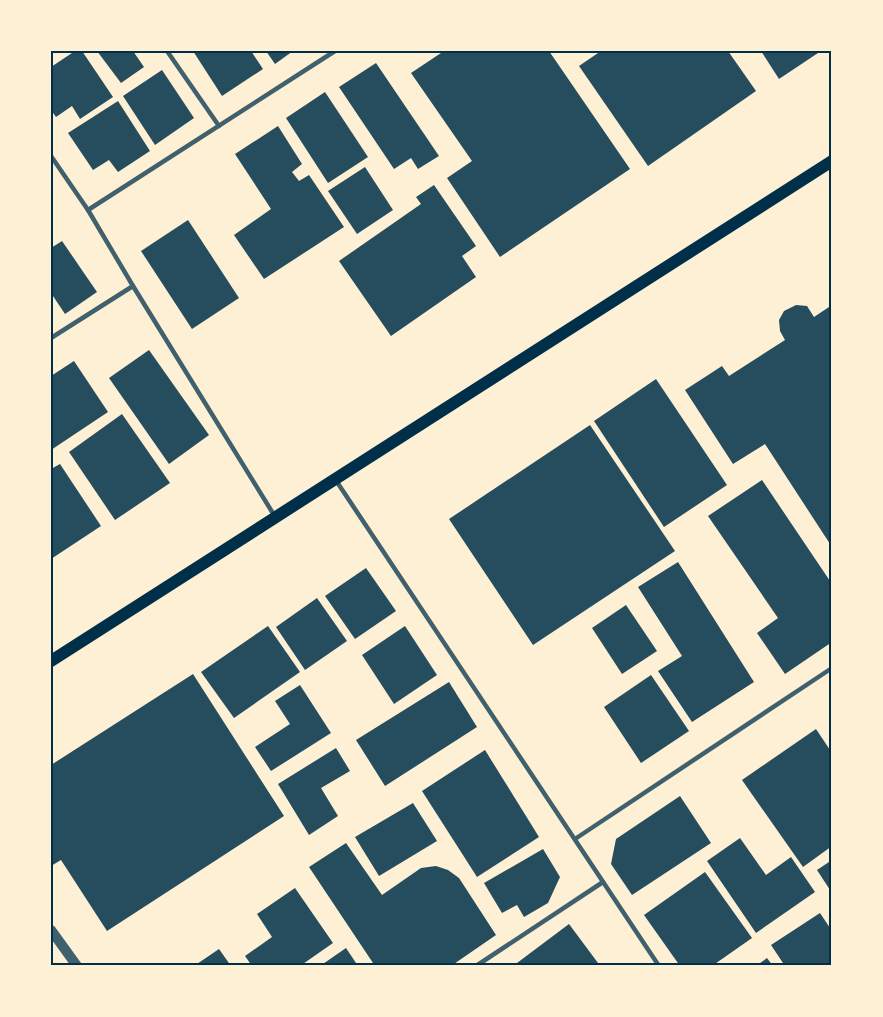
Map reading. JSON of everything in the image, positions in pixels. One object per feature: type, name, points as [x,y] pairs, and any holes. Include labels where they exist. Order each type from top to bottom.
[{"type":"main road","points":[[51,661],[832,161]]},
{"type":"street","points":[[51,930],[77,966]]},
{"type":"lane","points":[[167,51],[219,126]]},
{"type":"lane","points":[[88,210],[333,52]]},
{"type":"lane","points":[[51,156],[88,210],[275,517]]},
{"type":"lane","points":[[51,338],[134,286]]},
{"type":"lane","points":[[335,479],[659,966]]},
{"type":"lane","points":[[574,839],[832,668]]},
{"type":"lane","points":[[476,966],[603,882]]},
{"type":"building","points":[[75,51],[82,51],[113,97],[80,119],[72,106],[56,117],[51,110],[51,67]]},
{"type":"building","points":[[97,51],[133,51],[144,67],[121,83]]},
{"type":"building","points":[[193,51],[251,51],[263,69],[222,96]]},
{"type":"building","points":[[266,51],[293,51],[275,64]]},
{"type":"building","points":[[444,51],[549,51],[630,169],[500,257],[447,178],[472,161],[411,73]]},
{"type":"building","points":[[601,51],[728,51],[756,91],[648,166],[579,66]]},
{"type":"building","points":[[761,51],[821,51],[779,79]]},
{"type":"building","points":[[376,63],[439,156],[418,169],[411,158],[394,169],[339,87]]},
{"type":"building","points":[[162,70],[194,118],[155,145],[123,96]]},
{"type":"building","points":[[325,92],[368,157],[328,183],[286,118]]},
{"type":"building","points":[[118,101],[150,151],[118,172],[109,160],[93,170],[68,133]]},
{"type":"building","points":[[278,126],[302,164],[292,172],[299,181],[309,175],[344,227],[264,279],[234,235],[271,209],[235,154]]},
{"type":"building","points":[[365,167],[393,210],[357,234],[328,191]]},
{"type":"building","points":[[434,185],[476,246],[462,256],[476,277],[391,336],[339,261],[421,204],[416,197]]},
{"type":"building","points":[[188,220],[239,298],[192,329],[141,251]]},
{"type":"building","points":[[62,241],[97,292],[65,314],[51,293],[51,248]]},
{"type":"building","points":[[796,305],[807,306],[814,317],[832,305],[832,547],[765,444],[733,464],[685,390],[722,366],[729,376],[785,340],[780,331],[779,320],[784,311]]},
{"type":"building","points":[[149,350],[209,435],[169,464],[109,378]]},
{"type":"building","points":[[74,361],[108,412],[51,450],[51,376]]},
{"type":"building","points":[[656,379],[727,485],[664,527],[594,421]]},
{"type":"building","points":[[122,414],[170,483],[115,520],[69,452]]},
{"type":"building","points":[[590,425],[675,551],[533,645],[449,519]]},
{"type":"building","points":[[60,464],[101,526],[51,559],[51,469]]},
{"type":"building","points":[[762,480],[832,584],[832,642],[785,674],[757,633],[778,618],[708,516]]},
{"type":"building","points":[[678,562],[754,682],[692,722],[658,671],[682,656],[638,587]]},
{"type":"building","points":[[366,568],[396,611],[355,639],[325,596]]},
{"type":"building","points":[[317,598],[347,641],[305,670],[276,627]]},
{"type":"building","points":[[626,605],[657,651],[622,674],[592,628]]},
{"type":"building","points":[[268,626],[300,672],[234,718],[201,672]]},
{"type":"building","points":[[405,626],[437,675],[394,704],[362,655]]},
{"type":"building","points":[[193,674],[284,816],[107,931],[61,860],[51,866],[51,765]]},
{"type":"building","points":[[651,675],[689,731],[641,763],[604,707]]},
{"type":"building","points":[[449,682],[477,727],[385,786],[356,740]]},
{"type":"building","points":[[300,685],[331,733],[271,771],[255,747],[290,724],[275,701]]},
{"type":"building","points":[[816,729],[832,753],[832,846],[803,867],[742,780]]},
{"type":"building","points":[[336,748],[350,771],[321,788],[338,816],[309,835],[278,784]]},
{"type":"building","points":[[485,750],[539,837],[477,877],[422,791]]},
{"type":"building","points":[[680,796],[711,843],[632,895],[611,864],[616,839]]},
{"type":"building","points":[[413,803],[437,841],[379,876],[355,837]]},
{"type":"building","points":[[740,838],[766,875],[791,857],[815,892],[756,933],[707,861]]},
{"type":"building","points":[[346,843],[382,895],[421,868],[436,866],[448,870],[459,878],[496,935],[451,966],[375,966],[309,867]]},
{"type":"building","points":[[543,849],[560,877],[548,903],[524,917],[517,905],[502,913],[484,883]]},
{"type":"building","points":[[832,860],[832,893],[817,870]]},
{"type":"building","points":[[705,872],[752,938],[712,966],[680,966],[644,915]]},
{"type":"building","points":[[295,888],[333,943],[300,966],[252,966],[245,956],[272,937],[257,914]]},
{"type":"building","points":[[820,913],[832,931],[832,966],[785,966],[771,945]]},
{"type":"building","points":[[569,924],[598,963],[594,966],[513,966]]},
{"type":"building","points":[[346,948],[358,966],[320,966]]},
{"type":"building","points":[[219,949],[231,966],[194,966]]},
{"type":"building","points":[[767,958],[773,966],[756,966]]}]
